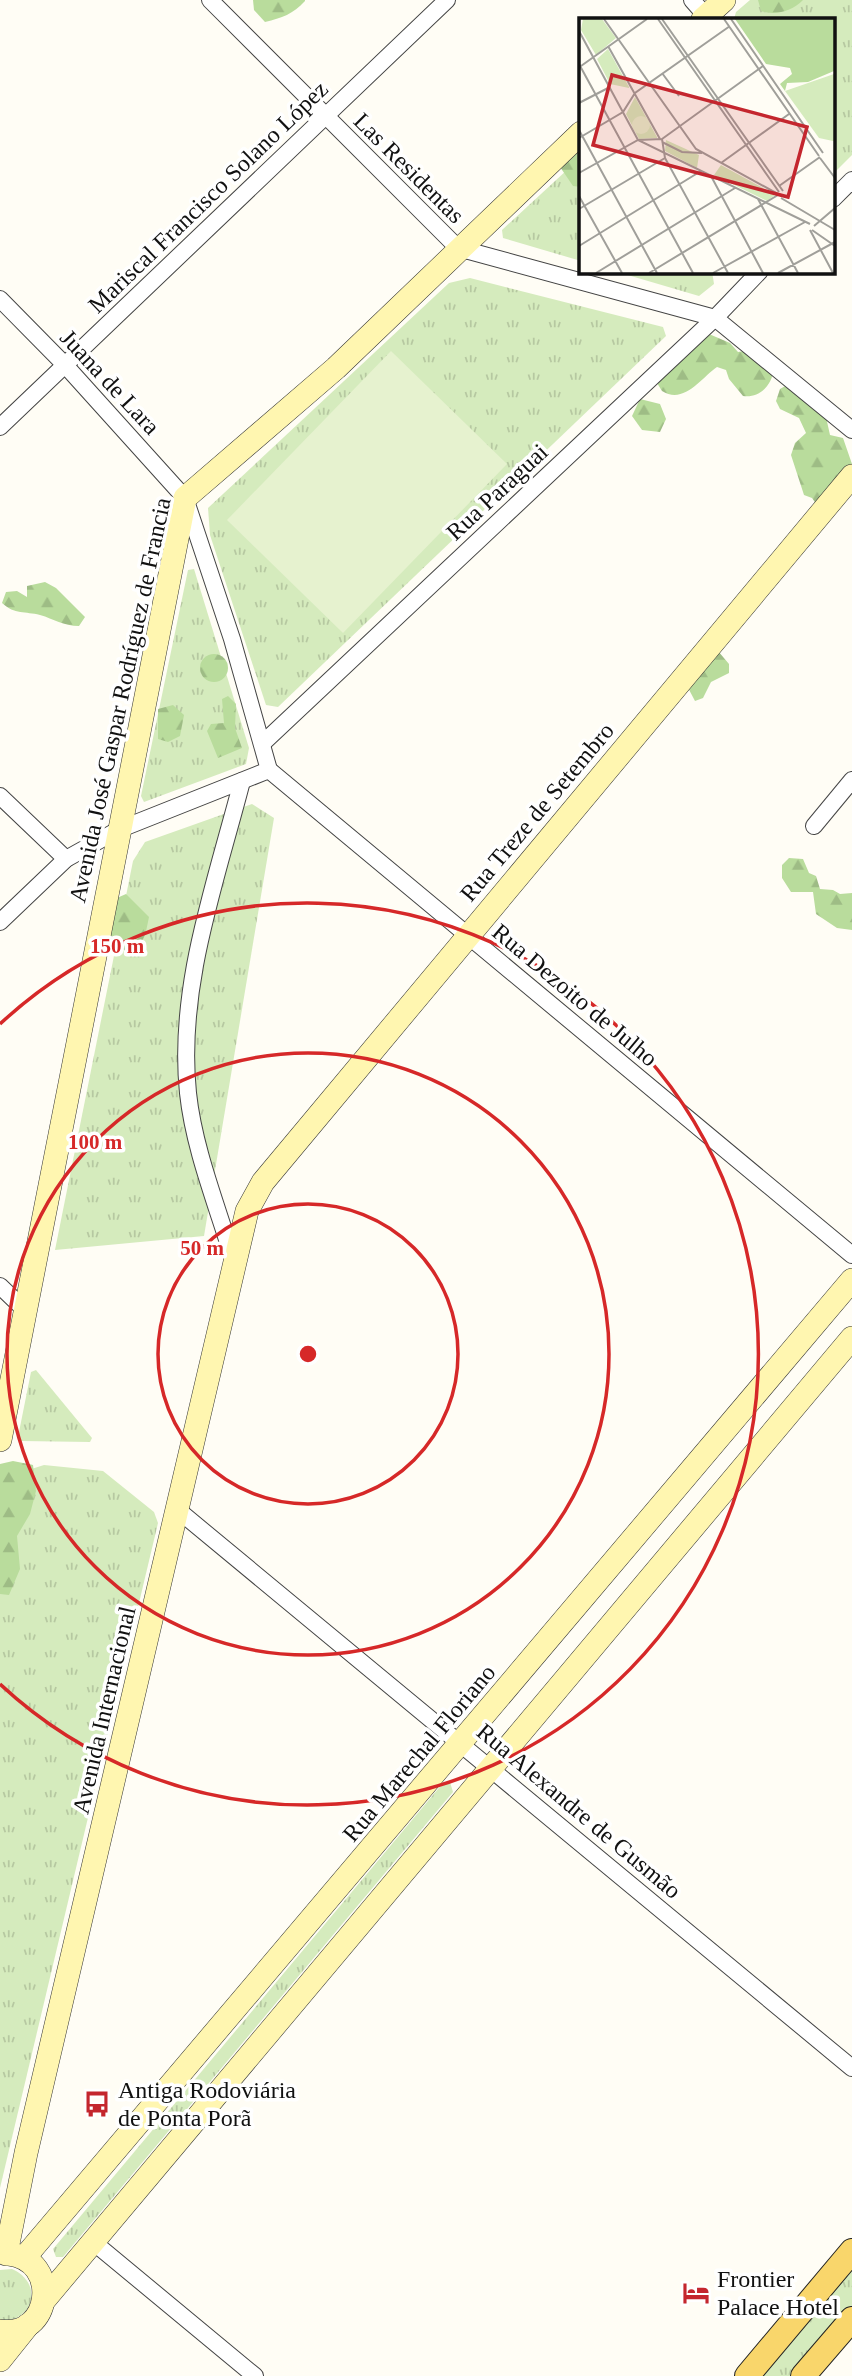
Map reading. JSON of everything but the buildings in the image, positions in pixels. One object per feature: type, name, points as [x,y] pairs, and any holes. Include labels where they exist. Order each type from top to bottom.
[{"type":"main road","points":[[700,12],[724,0]]},
{"type":"main road","name":"Avenida José Gaspar Rodríguez de Francia","points":[[0,1439],[185,498],[336,368],[458,248],[579,135]]},
{"type":"main road","name":"Rua Treze de Setembro","points":[[263,1182],[852,476]]},
{"type":"main road","name":"Avenida Internacional","points":[[10,2255],[26,2152],[179,1511],[234,1262],[247,1210],[263,1182]]},
{"type":"main road","name":"Rua Marechal Floriano","points":[[10,2255],[463,1743],[852,1280]]},
{"type":"main road","points":[[0,2360],[92,2241],[852,1338]]},
{"type":"main road","points":[[574,1611],[601,1635]]},
{"type":"main road","points":[[747,2376],[852,2251]]},
{"type":"main road","points":[[10,2255],[41,2275],[45,2299]]},
{"type":"main road","points":[[803,2376],[852,2319]]},
{"type":"main road","points":[[0,2331],[17,2331],[28,2325]]},
{"type":"street","name":"Las Residentas","points":[[210,0],[458,248]]},
{"type":"street","name":"Mariscal Francisco Solano López","points":[[0,427],[447,0]]},
{"type":"street","points":[[834,198],[852,180]]},
{"type":"street","points":[[458,248],[715,318],[852,430]]},
{"type":"street","name":"Rua Paraguai","points":[[262,743],[715,318],[758,273]]},
{"type":"street","name":"Juana de Lara","points":[[0,299],[65,365],[185,498]]},
{"type":"street","points":[[0,922],[66,859],[118,830],[270,770],[185,498]]},
{"type":"street","name":"Rua Dezoito de Julho","points":[[270,770],[852,1255]]},
{"type":"street","points":[[814,826],[852,779]]},
{"type":"street","points":[[234,1262],[188,1094],[188,1034],[190,983],[242,781]]},
{"type":"street","points":[[0,796],[66,859]]},
{"type":"street","points":[[0,1286],[25,1310]]},
{"type":"street","name":"Rua Alexandre de Gusmão","points":[[179,1511],[463,1743],[852,2068]]},
{"type":"street","points":[[92,2241],[255,2376]]},
{"type":"green space","points":[[253,0],[305,1],[287,15],[265,22],[254,10]]},
{"type":"green space","points":[[750,0],[852,0],[852,155],[834,173],[834,18],[734,18],[736,12]]},
{"type":"green space","points":[[758,0],[803,0],[789,10],[772,13],[761,11]]},
{"type":"green space","points":[[579,129],[579,187],[573,186],[558,164]]},
{"type":"green space","points":[[579,159],[579,260],[503,238],[502,230]]},
{"type":"green space","points":[[621,273],[712,273],[714,284],[699,296]]},
{"type":"green space","points":[[470,278],[663,327],[666,336],[278,707],[266,705],[210,535],[208,508],[449,283]]},
{"type":"green space","points":[[709,334],[730,343],[738,352],[762,348],[769,354],[773,370],[771,379],[761,392],[753,396],[743,396],[729,379],[726,370],[717,367],[685,392],[678,395],[662,391],[657,383]]},
{"type":"green space","points":[[391,351],[507,464],[343,633],[227,520]]},
{"type":"green space","points":[[787,385],[826,417],[830,435],[843,438],[852,464],[852,486],[817,505],[812,498],[804,495],[791,455],[795,443],[806,433],[799,418],[780,409],[776,401],[780,389]]},
{"type":"green space","points":[[640,399],[660,404],[666,419],[660,432],[642,430],[632,416]]},
{"type":"green space","points":[[194,569],[249,748],[246,764],[144,802],[141,796],[188,570]]},
{"type":"green space","points":[[45,582],[56,588],[85,617],[79,626],[16,611],[2,603],[6,592],[17,591],[27,597],[27,586]]},
{"type":"green space","points":[[718,651],[729,664],[729,673],[711,682],[703,698],[695,701],[686,684]]},
{"type":"green space","points":[[214,654],[224,658],[228,668],[224,678],[214,682],[204,678],[200,668],[204,658]]},
{"type":"green space","points":[[228,696],[236,704],[235,728],[242,748],[218,758],[207,731],[211,724],[224,723],[222,699]]},
{"type":"green space","points":[[173,705],[184,715],[180,736],[168,742],[158,739],[158,709]]},
{"type":"green space","points":[[252,804],[274,818],[204,1236],[55,1250],[133,861],[145,842]]},
{"type":"green space","points":[[789,858],[803,859],[809,873],[816,876],[820,889],[833,890],[840,894],[852,893],[852,930],[837,928],[816,914],[813,892],[791,892],[782,878],[782,865]]},
{"type":"green space","points":[[126,894],[149,917],[143,940],[124,950],[106,933],[110,901]]},
{"type":"green space","points":[[36,1370],[92,1438],[90,1442],[21,1441],[18,1437],[31,1372]]},
{"type":"green space","points":[[13,1461],[33,1465],[36,1491],[30,1514],[17,1536],[20,1569],[9,1595],[0,1594],[0,1464]]},
{"type":"green space","points":[[44,1465],[103,1471],[154,1512],[158,1523],[0,2188],[0,1544],[22,1472]]},
{"type":"green space","points":[[450,1782],[453,1792],[63,2257],[56,2257],[53,2249],[443,1783]]},
{"type":"green space","points":[[852,2266],[852,2311],[796,2376],[758,2376]]},
{"type":"green space","points":[[12,2269],[28,2283],[31,2301],[21,2315],[12,2320],[0,2321],[0,2270]]},
{"type":"place","name":"Antiga Rodoviária de Ponta Porã","points":[[97,2104]]},
{"type":"place","name":"Frontier Palace Hotel","points":[[696,2293]]}]
